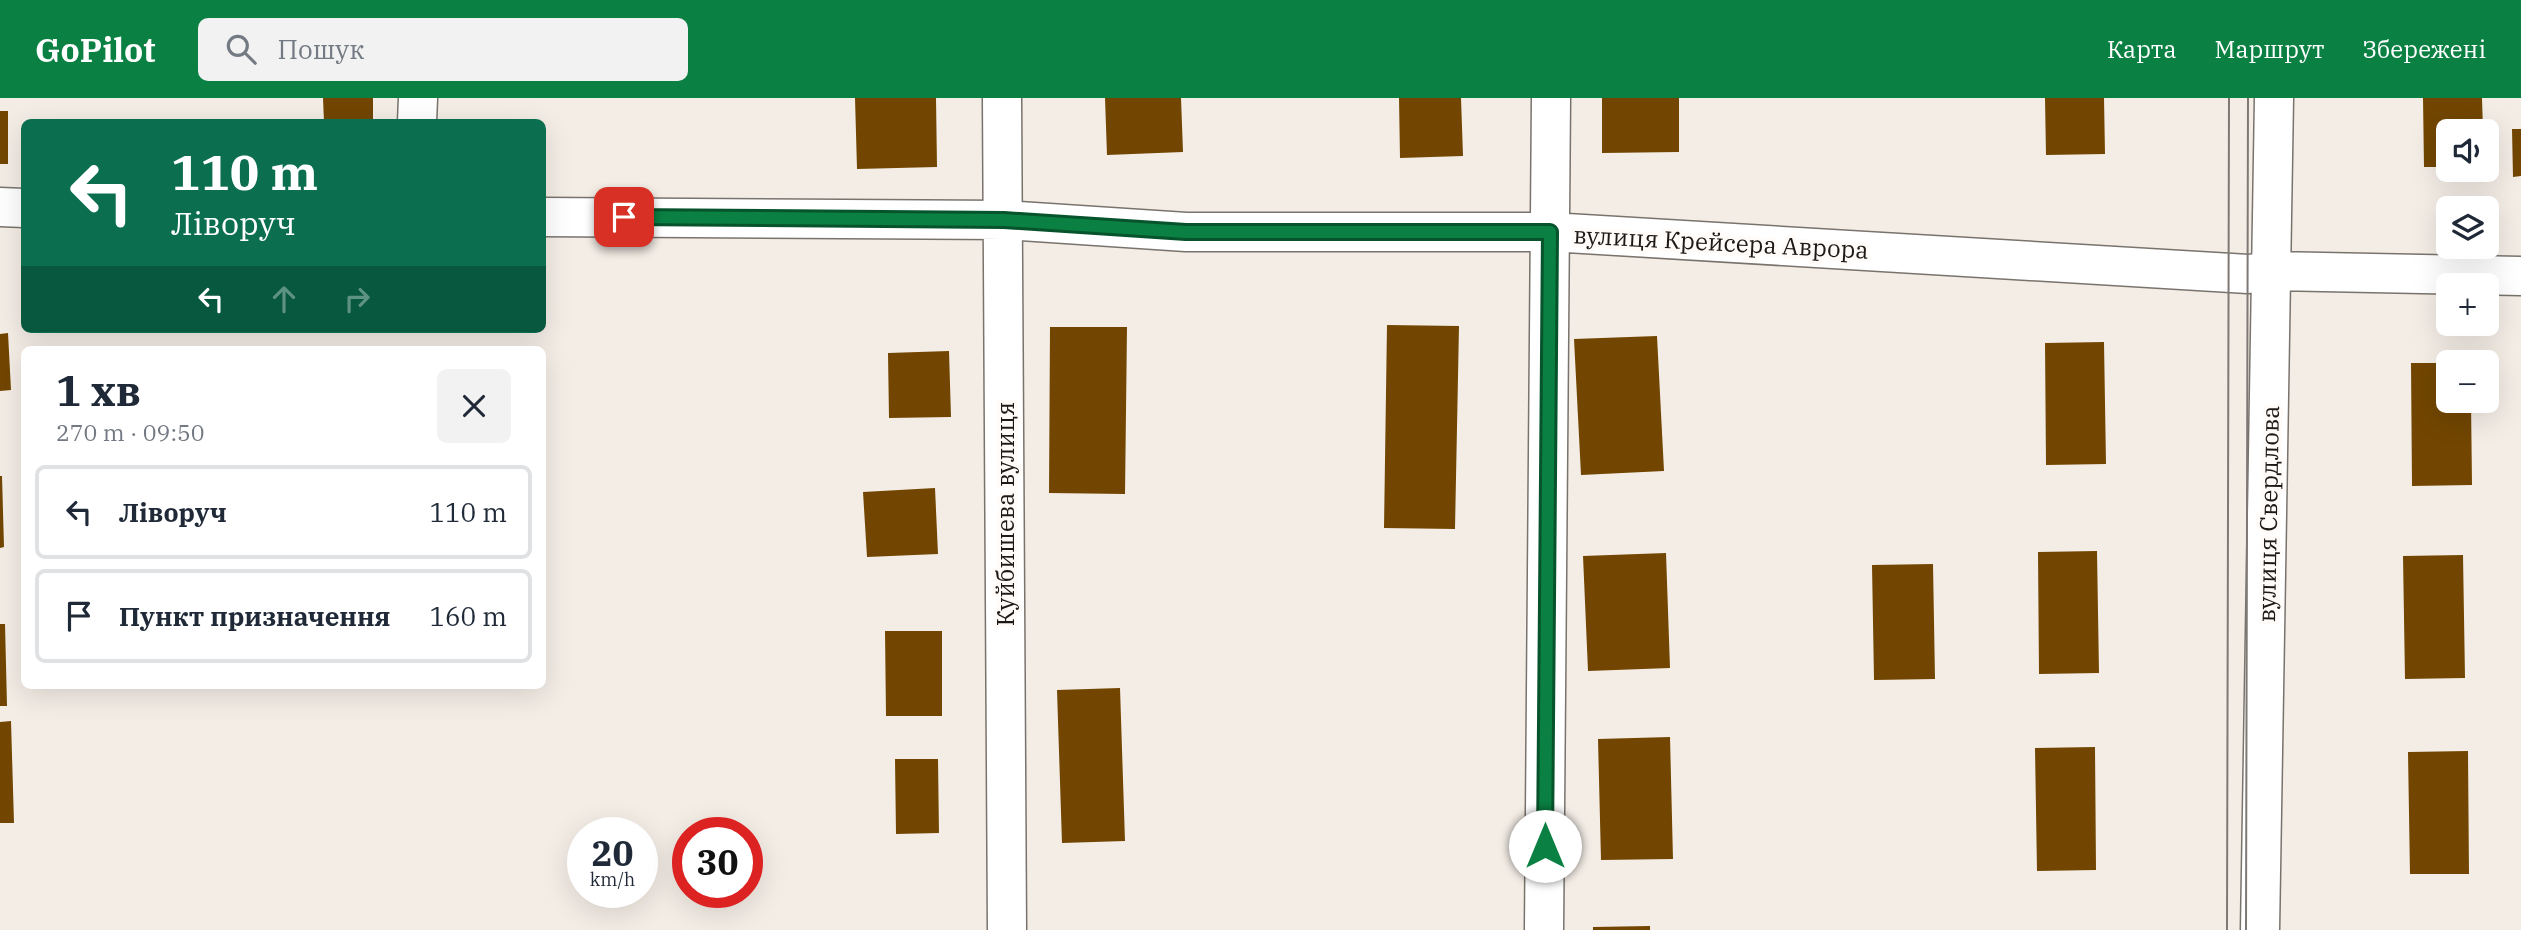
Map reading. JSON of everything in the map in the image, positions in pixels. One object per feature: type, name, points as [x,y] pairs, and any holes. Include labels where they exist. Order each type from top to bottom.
[{"type":"street","points":[[417,119],[418,98]]},
{"type":"street","name":"Куйбишева вулиця","points":[[1002,98],[1007,930]]},
{"type":"street","points":[[1544,930],[1551,98]]},
{"type":"street","name":"вулиця Свердлова","points":[[2260,930],[2274,98]]},
{"type":"street","points":[[0,208],[21,208]]},
{"type":"street","name":"вулиця Крейсера Аврора","points":[[546,217],[1004,220],[1186,232],[1550,232],[2248,274],[2273,271],[2521,276]]},
{"type":"building","points":[[323,98],[373,98],[373,119],[324,119]]},
{"type":"building","points":[[855,98],[936,98],[937,167],[857,169]]},
{"type":"building","points":[[1105,98],[1181,98],[1183,152],[1107,155]]},
{"type":"building","points":[[1399,98],[1461,98],[1463,156],[1400,158]]},
{"type":"building","points":[[1602,98],[1679,98],[1679,152],[1602,153]]},
{"type":"building","points":[[2045,98],[2104,98],[2105,154],[2046,155]]},
{"type":"building","points":[[2423,98],[2482,98],[2483,119],[2436,119],[2436,167],[2424,167]]},
{"type":"building","points":[[0,111],[8,111],[8,164],[0,164]]},
{"type":"building","points":[[2512,129],[2521,129],[2521,176],[2513,177]]},
{"type":"building","points":[[1387,325],[1459,326],[1455,529],[1384,528]]},
{"type":"building","points":[[1050,327],[1127,327],[1125,494],[1049,493]]},
{"type":"building","points":[[8,333],[11,390],[0,391],[0,334]]},
{"type":"building","points":[[1657,336],[1664,471],[1581,475],[1574,339]]},
{"type":"building","points":[[2104,342],[2106,464],[2046,465],[2045,343]]},
{"type":"building","points":[[949,351],[951,417],[889,418],[888,353]]},
{"type":"building","points":[[2411,363],[2436,363],[2436,413],[2471,413],[2472,485],[2412,486]]},
{"type":"building","points":[[0,476],[4,547],[0,548]]},
{"type":"building","points":[[935,488],[938,554],[867,557],[863,492]]},
{"type":"building","points":[[2097,551],[2099,673],[2039,674],[2038,552]]},
{"type":"building","points":[[1666,553],[1670,668],[1588,671],[1583,556]]},
{"type":"building","points":[[2463,555],[2465,678],[2405,679],[2403,556]]},
{"type":"building","points":[[1933,564],[1935,679],[1874,680],[1872,565]]},
{"type":"building","points":[[0,624],[5,624],[7,706],[0,706]]},
{"type":"building","points":[[885,631],[942,631],[942,716],[886,716]]},
{"type":"building","points":[[1120,688],[1125,841],[1062,843],[1057,690]]},
{"type":"building","points":[[11,721],[14,823],[0,823],[0,722]]},
{"type":"building","points":[[1670,737],[1673,859],[1601,860],[1598,739]]},
{"type":"building","points":[[2095,747],[2096,870],[2037,871],[2035,748]]},
{"type":"building","points":[[2468,751],[2469,874],[2410,874],[2408,752]]},
{"type":"building","points":[[895,759],[938,759],[939,833],[896,834]]},
{"type":"building","points":[[1650,926],[1650,930],[1593,930],[1593,927]]},
{"type":"tram line","points":[[2227,930],[2229,98]]},
{"type":"tram line","points":[[2246,930],[2248,98]]},
{"type":"route","points":[[624,217],[1004,220],[1186,232],[1550,232],[1545,846]]}]
